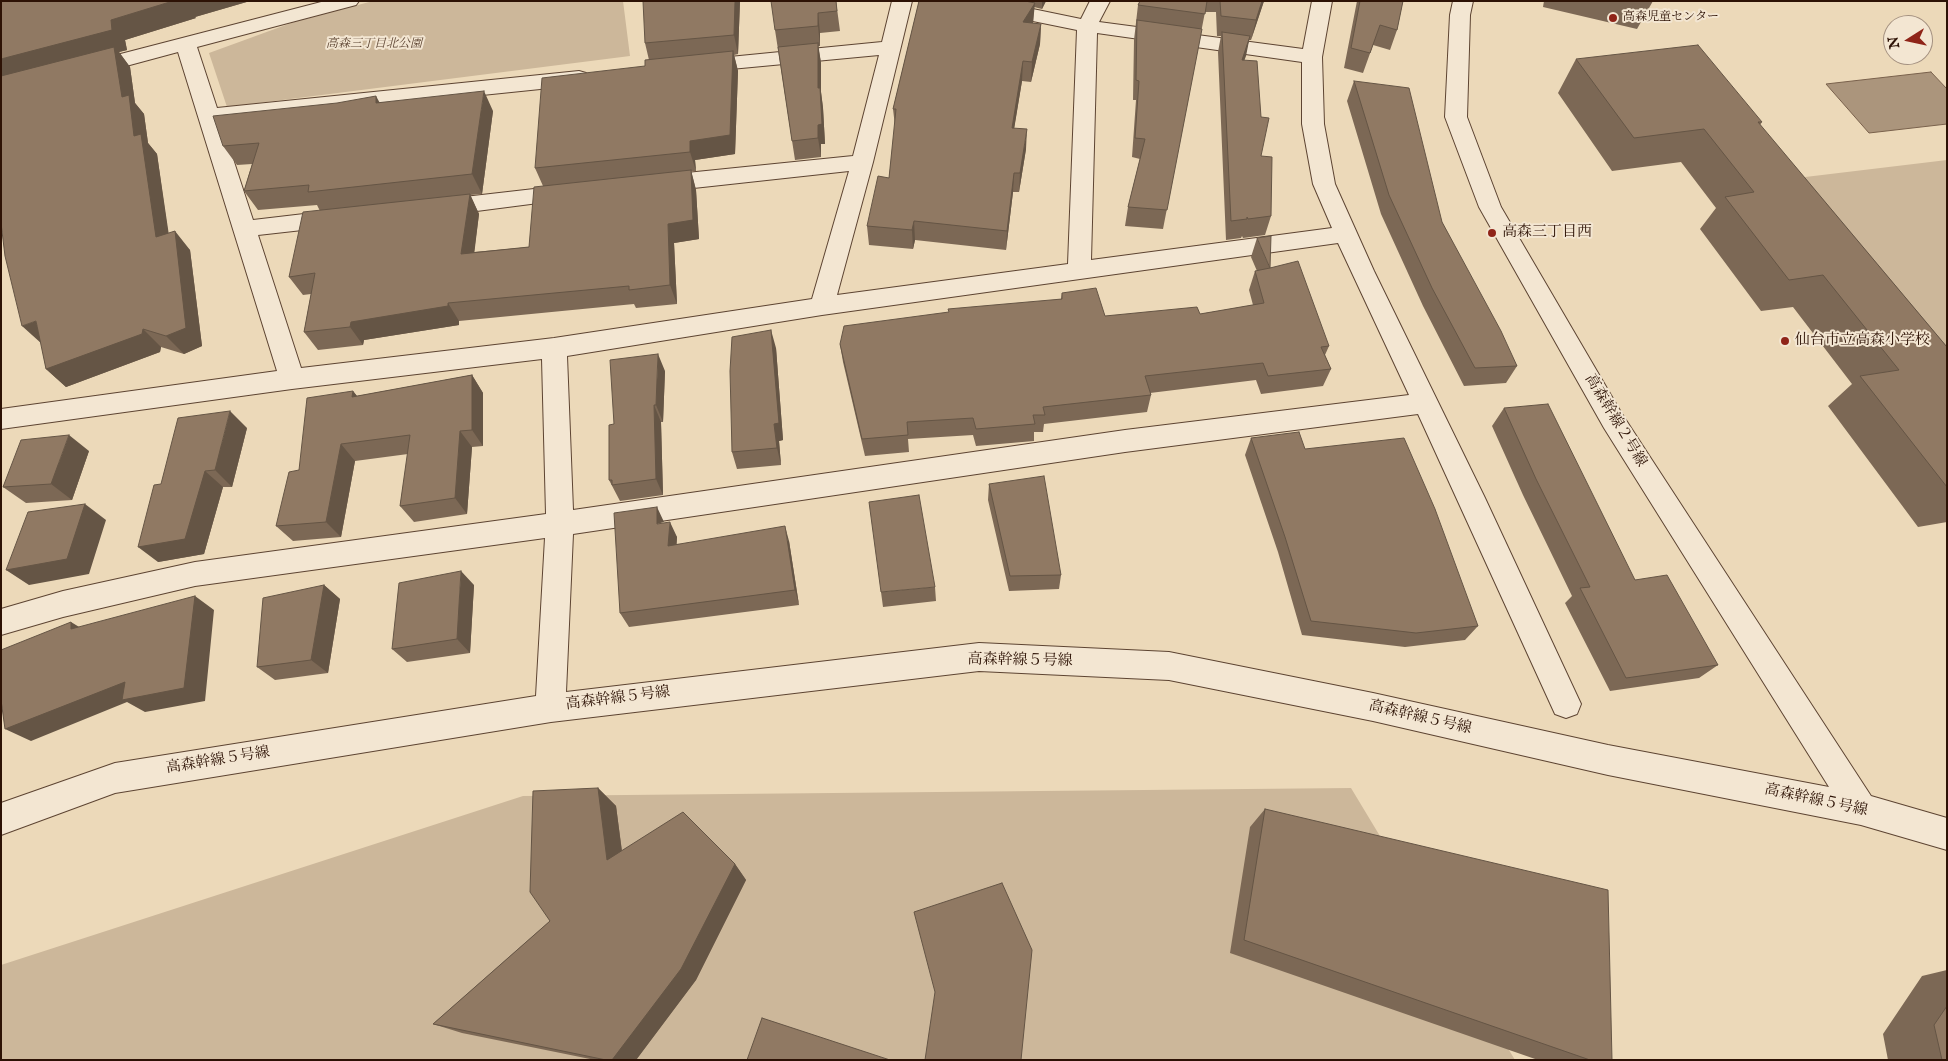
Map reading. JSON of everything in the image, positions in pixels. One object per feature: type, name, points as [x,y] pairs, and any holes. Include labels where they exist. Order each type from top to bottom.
[{"type":"street","points":[[75,73],[186,45],[323,4],[349,1]]},
{"type":"street","points":[[822,306],[862,162],[902,1]]},
{"type":"street","points":[[964,1],[1087,26],[1312,58]]},
{"type":"street","points":[[1079,270],[1087,26],[1100,1]]},
{"type":"street","points":[[1322,1],[1312,58],[1313,124],[1324,184],[1566,704]]},
{"type":"street","name":"高森幹線２号線","points":[[1463,1],[1460,15],[1456,117],[1490,207],[1613,421],[1862,809]]},
{"type":"street","points":[[186,45],[292,379]]},
{"type":"street","points":[[683,68],[891,47]]},
{"type":"street","points":[[208,116],[594,77]]},
{"type":"street","points":[[636,186],[862,162]]},
{"type":"street","points":[[420,210],[587,191]]},
{"type":"street","points":[[243,229],[361,216]]},
{"type":"street","points":[[1,419],[292,379],[554,348],[822,306],[1346,234]]},
{"type":"street","points":[[551,708],[551,667],[560,524],[554,348]]},
{"type":"street","points":[[1,622],[63,604],[195,574],[560,524],[1125,441],[1426,403]]},
{"type":"street","name":"高森幹線５号線","points":[[1,819],[115,778],[551,708],[667,692],[979,657],[1169,666],[1373,707],[1608,760],[1862,809],[1947,834]]},
{"type":"green space","name":"高森三丁目北公園","points":[[373,1],[623,1],[630,56],[227,107],[209,53],[294,22]]},
{"type":"green space","points":[[1947,160],[1947,364],[1797,178]]},
{"type":"green space","points":[[1351,788],[1515,1060],[1,1060],[1,965],[523,796]]},
{"type":"shaded area","points":[[1931,72],[1947,89],[1947,124],[1869,133],[1826,84]]},
{"type":"building","points":[[1,1],[173,1],[111,20],[112,30],[1,59]]},
{"type":"building","points":[[643,1],[735,1],[734,35],[645,43]]},
{"type":"building","points":[[771,1],[836,1],[837,11],[818,13],[818,26],[775,30]]},
{"type":"building","points":[[919,1],[1025,1],[1035,3],[1023,22],[1041,24],[1032,62],[1023,61],[1012,128],[1027,129],[1020,173],[1014,173],[1007,231],[914,221],[912,230],[867,226],[878,176],[889,178],[896,109],[893,109]]},
{"type":"building","points":[[1140,1],[1207,1],[1205,14],[1138,5]]},
{"type":"building","points":[[1220,1],[1262,1],[1256,20],[1221,16]]},
{"type":"building","points":[[1360,1],[1403,1],[1397,30],[1380,25],[1370,53],[1351,48]]},
{"type":"building","points":[[1137,20],[1202,29],[1167,210],[1128,207],[1145,139],[1135,138],[1139,81],[1136,80]]},
{"type":"building","points":[[1222,32],[1250,36],[1242,60],[1257,61],[1261,117],[1269,118],[1261,156],[1272,157],[1271,216],[1248,219],[1247,217],[1247,219],[1231,221]]},
{"type":"building","points":[[818,43],[818,88],[820,88],[822,124],[818,125],[818,138],[792,141],[778,47]]},
{"type":"building","points":[[1698,45],[1762,122],[1758,122],[1947,347],[1947,487],[1860,376],[1899,370],[1823,275],[1789,280],[1725,197],[1754,192],[1704,129],[1634,138],[1576,59]]},
{"type":"building","points":[[114,47],[122,97],[129,95],[134,136],[141,134],[156,237],[175,231],[186,328],[166,336],[143,329],[142,334],[46,369],[36,321],[22,326],[5,256],[1,223],[1,76]]},
{"type":"building","points":[[733,51],[730,135],[690,141],[690,152],[535,168],[542,78],[645,66],[645,60]]},
{"type":"building","points":[[1354,81],[1409,88],[1442,222],[1501,331],[1517,366],[1475,368],[1432,288],[1389,195]]},
{"type":"building","points":[[484,91],[472,174],[308,192],[309,185],[244,191],[259,143],[223,146],[213,116],[337,103],[376,96],[376,103]]},
{"type":"building","points":[[691,170],[693,220],[668,224],[670,285],[629,290],[629,286],[448,303],[448,306],[351,322],[350,327],[304,332],[315,273],[289,277],[303,212],[470,194],[461,254],[529,247],[534,187]]},
{"type":"building","points":[[1271,236],[1270,268],[1257,238]]},
{"type":"building","points":[[1298,261],[1329,346],[1321,347],[1331,369],[1268,376],[1263,363],[1145,376],[1151,395],[1043,407],[1045,415],[1033,415],[1035,424],[976,429],[973,418],[907,422],[908,435],[862,439],[840,344],[844,326],[949,312],[948,309],[1062,299],[1062,293],[1096,288],[1105,316],[1197,307],[1200,314],[1264,303],[1255,271]]},
{"type":"building","points":[[771,330],[779,423],[774,424],[777,448],[732,452],[730,371],[732,337]]},
{"type":"building","points":[[658,354],[656,405],[654,405],[656,479],[612,485],[612,480],[609,480],[609,425],[614,424],[610,360]]},
{"type":"building","points":[[472,375],[472,430],[460,431],[455,498],[400,506],[410,435],[341,444],[326,522],[276,526],[289,472],[299,470],[307,398],[353,391],[352,397]]},
{"type":"building","points":[[1548,404],[1635,580],[1667,575],[1718,665],[1626,678],[1580,588],[1590,587],[1536,479],[1504,408]]},
{"type":"building","points":[[230,411],[215,470],[205,471],[185,539],[138,547],[154,485],[161,484],[178,418]]},
{"type":"building","points":[[1299,432],[1305,449],[1404,438],[1435,509],[1478,626],[1416,633],[1311,621],[1251,438]]},
{"type":"building","points":[[69,435],[51,484],[3,487],[21,440]]},
{"type":"building","points":[[1044,476],[1061,575],[1010,576],[989,484]]},
{"type":"building","points":[[919,495],[935,587],[881,592],[869,502]]},
{"type":"building","points":[[85,504],[67,559],[6,570],[28,512]]},
{"type":"building","points":[[657,507],[657,524],[670,522],[668,546],[785,526],[795,590],[620,613],[614,513]]},
{"type":"building","points":[[461,571],[457,639],[392,649],[399,583]]},
{"type":"building","points":[[324,585],[311,660],[257,667],[263,598]]},
{"type":"building","points":[[195,596],[184,688],[122,700],[125,682],[5,729],[1,700],[1,650],[71,622],[71,629]]},
{"type":"building","points":[[598,788],[607,860],[683,812],[735,864],[681,969],[612,1060],[433,1024],[550,921],[530,892],[533,791]]},
{"type":"building","points":[[1265,809],[1608,890],[1612,1060],[1590,1060],[1244,940]]},
{"type":"building","points":[[1002,883],[1032,950],[1021,1060],[925,1060],[935,992],[914,912]]},
{"type":"building","points":[[1947,1006],[1947,1060],[1942,1060],[1934,1025]]},
{"type":"building","points":[[762,1018],[890,1060],[747,1060]]},
{"type":"place","name":"高森児童センター","points":[[1613,18]]},
{"type":"place","name":"高森三丁目西","points":[[1492,233]]},
{"type":"place","name":"仙台市立高森小学校","points":[[1785,341]]}]
